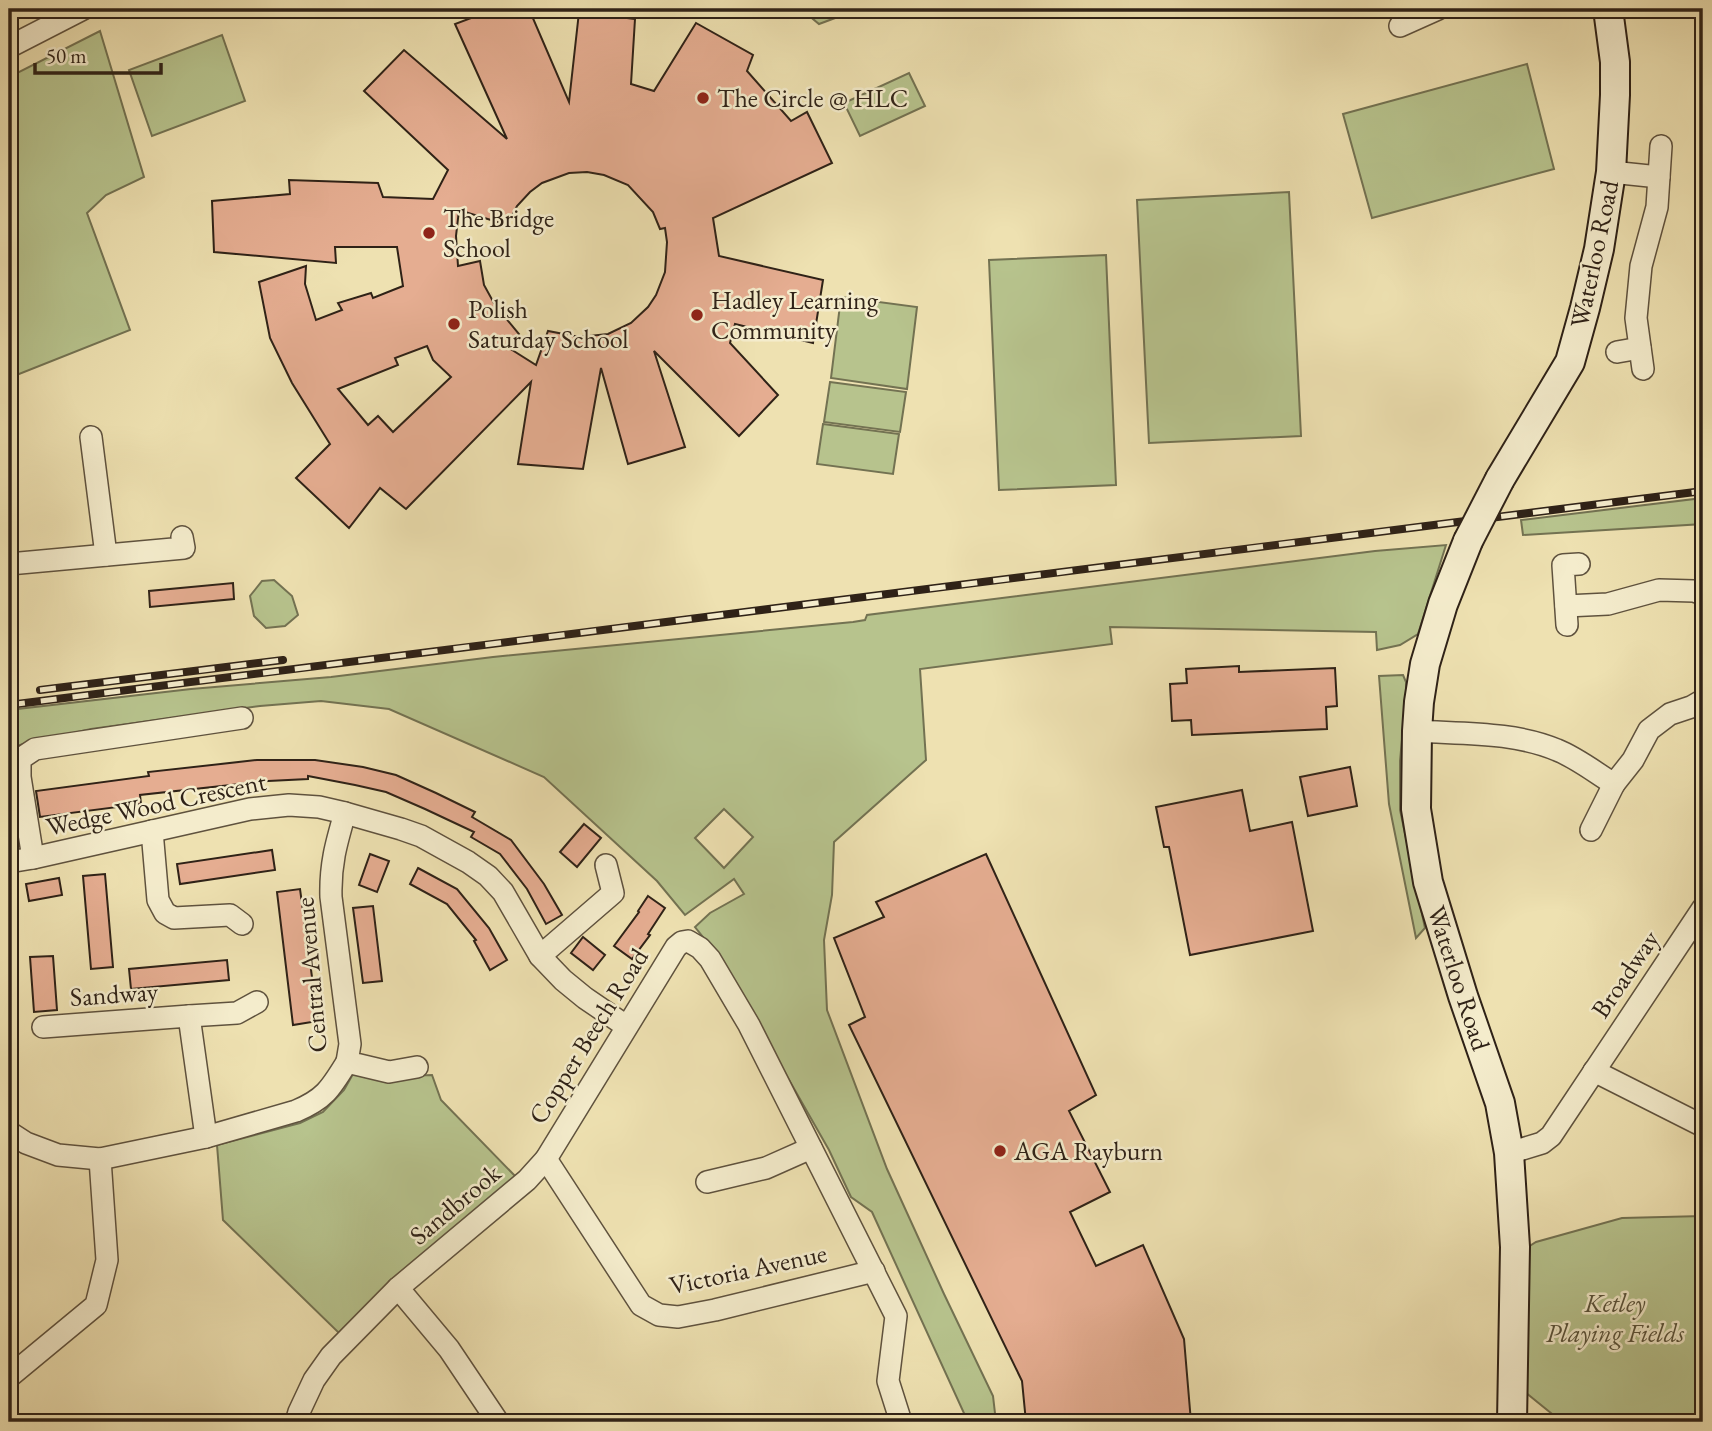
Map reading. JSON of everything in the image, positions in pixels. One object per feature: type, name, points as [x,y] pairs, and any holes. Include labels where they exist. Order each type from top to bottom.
[{"type":"street","points":[[9,47],[83,9]]},
{"type":"street","name":"Waterloo Road","points":[[1513,1422],[1515,1247],[1509,1153],[1500,1102],[1428,882],[1416,809],[1417,731],[1425,664],[1443,604],[1468,541],[1500,480],[1570,362],[1599,249],[1611,172],[1615,62],[1608,9]]},
{"type":"street","points":[[1400,26],[1427,11]]},
{"type":"street","points":[[1618,352],[1642,359],[1636,318],[1641,266],[1657,207],[1661,146]]},
{"type":"street","points":[[1611,172],[1659,177]]},
{"type":"street","points":[[92,437],[106,555]]},
{"type":"street","points":[[9,564],[184,548]]},
{"type":"street","points":[[1579,564],[1563,565],[1567,615],[1659,590],[1694,591],[1703,594]]},
{"type":"street","points":[[1591,830],[1614,784],[1633,760],[1649,730],[1670,713],[1691,707],[1703,700]]},
{"type":"street","name":"Wedge Wood Crescent","points":[[33,858],[20,777],[20,759],[35,749],[242,718]]},
{"type":"street","points":[[1417,731],[1534,742],[1559,751],[1614,784]]},
{"type":"street","name":"Wedge Wood Crescent","points":[[9,862],[250,809],[289,805],[319,807],[345,813],[421,836],[488,876],[503,892],[540,956],[563,980],[626,1026]]},
{"type":"street","name":"Central Avenue","points":[[345,813],[336,842],[331,873],[331,897],[350,1044],[347,1062],[389,1072],[417,1067]]},
{"type":"street","points":[[152,831],[158,900],[165,913],[173,918],[230,915],[242,924]]},
{"type":"street","points":[[540,956],[613,892],[606,866]]},
{"type":"street","name":"Broadway","points":[[1509,1153],[1542,1143],[1551,1136],[1703,908]]},
{"type":"street","name":"Copper Beech Road","points":[[545,1159],[676,947],[682,942],[692,942],[700,947],[749,1025],[896,1316],[888,1381],[901,1422]]},
{"type":"street","name":"Sandway","points":[[43,1027],[237,1013],[257,1002]]},
{"type":"street","name":"Sandway","points":[[189,1016],[206,1137]]},
{"type":"street","points":[[9,1132],[26,1143],[58,1155],[100,1159],[206,1137],[296,1111],[308,1106],[331,1089],[347,1062]]},
{"type":"street","points":[[1594,1071],[1703,1126]]},
{"type":"street","points":[[707,1182],[766,1168],[811,1148]]},
{"type":"street","points":[[9,1377],[96,1305],[107,1260],[100,1159]]},
{"type":"street","name":"Victoria Avenue","points":[[545,1159],[641,1305],[659,1315],[678,1317],[715,1310],[874,1271]]},
{"type":"street","name":"Sandbrook","points":[[296,1422],[314,1380],[331,1356],[398,1288],[527,1180],[545,1159]]},
{"type":"street","points":[[398,1288],[449,1349],[498,1422]]},
{"type":"green space","points":[[801,9],[854,9],[854,11],[819,24]]},
{"type":"green space","points":[[100,31],[144,177],[106,195],[87,213],[130,330],[9,378],[9,77]]},
{"type":"green space","points":[[222,35],[245,101],[152,136],[129,70]]},
{"type":"green space","points":[[1527,64],[1554,169],[1372,218],[1343,114]]},
{"type":"green space","points":[[909,73],[925,106],[860,136],[844,103]]},
{"type":"green space","points":[[1289,192],[1301,436],[1149,443],[1137,200]]},
{"type":"green space","points":[[1106,255],[1116,485],[999,490],[989,260]]},
{"type":"green space","points":[[841,297],[917,307],[907,389],[831,378]]},
{"type":"green space","points":[[830,382],[906,392],[900,432],[824,422]]},
{"type":"green space","points":[[823,424],[899,434],[893,474],[817,464]]},
{"type":"green space","points":[[1703,498],[1703,524],[1523,535],[1521,520]]},
{"type":"green space","points":[[1446,545],[1418,634],[1400,645],[1377,650],[1376,632],[1110,627],[1112,644],[920,669],[926,760],[834,842],[832,895],[824,940],[827,1010],[887,1169],[993,1396],[996,1422],[968,1422],[872,1212],[851,1197],[829,1150],[719,957],[695,927],[710,913],[744,894],[734,879],[685,915],[657,881],[544,777],[389,709],[321,701],[260,706],[91,729],[9,749],[9,710],[191,689],[331,677],[493,657],[853,622],[865,620],[867,615],[1375,551]],"holes":[[[724,809],[753,837],[724,868],[695,838]]]},
{"type":"green space","points":[[274,580],[292,596],[298,615],[285,626],[266,628],[254,616],[250,596],[262,581]]},
{"type":"green space","points":[[1403,675],[1406,697],[1400,761],[1400,810],[1425,928],[1416,938],[1389,804],[1379,676]]},
{"type":"green space","points":[[353,1074],[432,1075],[441,1100],[517,1178],[341,1335],[223,1220],[217,1145],[300,1123],[323,1112],[344,1090]]},
{"type":"green space","name":"Ketley Playing Fields","points":[[1703,1216],[1703,1422],[1562,1422],[1525,1392],[1525,1249],[1536,1242],[1622,1218]]},
{"type":"building","points":[[495,9],[529,9],[569,102],[579,12],[635,19],[631,84],[654,91],[696,23],[753,55],[747,71],[791,121],[807,112],[832,163],[713,218],[719,256],[823,280],[813,343],[735,324],[730,343],[778,395],[739,436],[654,351],[685,447],[628,464],[601,368],[583,469],[518,464],[531,382],[406,509],[380,488],[349,528],[296,478],[330,444],[292,383],[270,338],[259,282],[306,266],[305,284],[316,320],[342,310],[338,303],[371,293],[373,298],[403,286],[397,247],[335,247],[336,263],[214,252],[212,201],[290,194],[289,180],[378,183],[383,197],[433,199],[448,170],[364,91],[404,50],[507,139],[455,24]],"holes":[[[569,173],[604,175],[628,185],[653,212],[660,229],[665,228],[665,272],[656,295],[631,323],[608,334],[589,336],[548,331],[536,365],[509,348],[519,334],[495,305],[484,285],[480,261],[458,266],[456,236],[459,210],[507,225],[517,206],[542,183]],[[427,346],[433,360],[451,377],[393,432],[378,416],[368,425],[338,389],[398,365],[395,358]]]},
{"type":"building","points":[[233,583],[234,599],[150,607],[149,591]]},
{"type":"building","points":[[1239,666],[1239,672],[1335,668],[1337,706],[1326,707],[1327,729],[1192,735],[1191,720],[1172,721],[1170,684],[1187,683],[1186,669]]},
{"type":"building","points":[[257,760],[315,760],[363,767],[396,775],[475,812],[472,817],[511,840],[544,884],[562,915],[546,924],[527,889],[500,854],[471,837],[474,832],[386,792],[308,776],[308,779],[140,795],[141,804],[40,817],[36,791],[149,776],[148,772]]},
{"type":"building","points":[[1350,767],[1357,806],[1308,816],[1300,777]]},
{"type":"building","points":[[1242,790],[1250,831],[1292,822],[1313,931],[1190,955],[1169,847],[1164,847],[1156,807]]},
{"type":"building","points":[[584,824],[601,838],[577,867],[560,852]]},
{"type":"building","points":[[272,850],[275,870],[180,884],[177,864]]},
{"type":"building","points":[[370,854],[389,861],[377,892],[359,885]]},
{"type":"building","name":"AGA Rayburn","points":[[986,854],[1096,1095],[1069,1111],[1110,1192],[1070,1212],[1096,1266],[1143,1245],[1184,1339],[1191,1422],[1026,1422],[1022,1381],[849,1025],[865,1017],[834,938],[884,917],[876,902]]},
{"type":"building","points":[[418,868],[457,889],[489,928],[507,960],[490,970],[474,941],[476,940],[447,904],[410,884]]},
{"type":"building","points":[[105,874],[113,967],[91,969],[83,876]]},
{"type":"building","points":[[59,878],[62,895],[29,901],[26,884]]},
{"type":"building","points":[[300,889],[318,1021],[293,1025],[277,892]]},
{"type":"building","points":[[648,896],[665,908],[632,959],[614,946]]},
{"type":"building","points":[[373,906],[382,981],[363,983],[353,908]]},
{"type":"building","points":[[583,937],[605,955],[593,970],[571,953]]},
{"type":"building","points":[[53,956],[57,1010],[34,1012],[30,957]]},
{"type":"building","points":[[227,960],[229,980],[131,989],[129,969]]},
{"type":"railway","points":[[9,705],[1703,491]]},
{"type":"railway","points":[[40,690],[283,660]]},
{"type":"place","name":"The Circle @ HLC","points":[[703,98]]},
{"type":"place","name":"The Bridge School","points":[[429,233]]},
{"type":"place","name":"Hadley Learning Community","points":[[697,315]]},
{"type":"place","name":"Polish Saturday School","points":[[454,324]]},
{"type":"place","name":"AGA Rayburn","points":[[1000,1151]]}]
